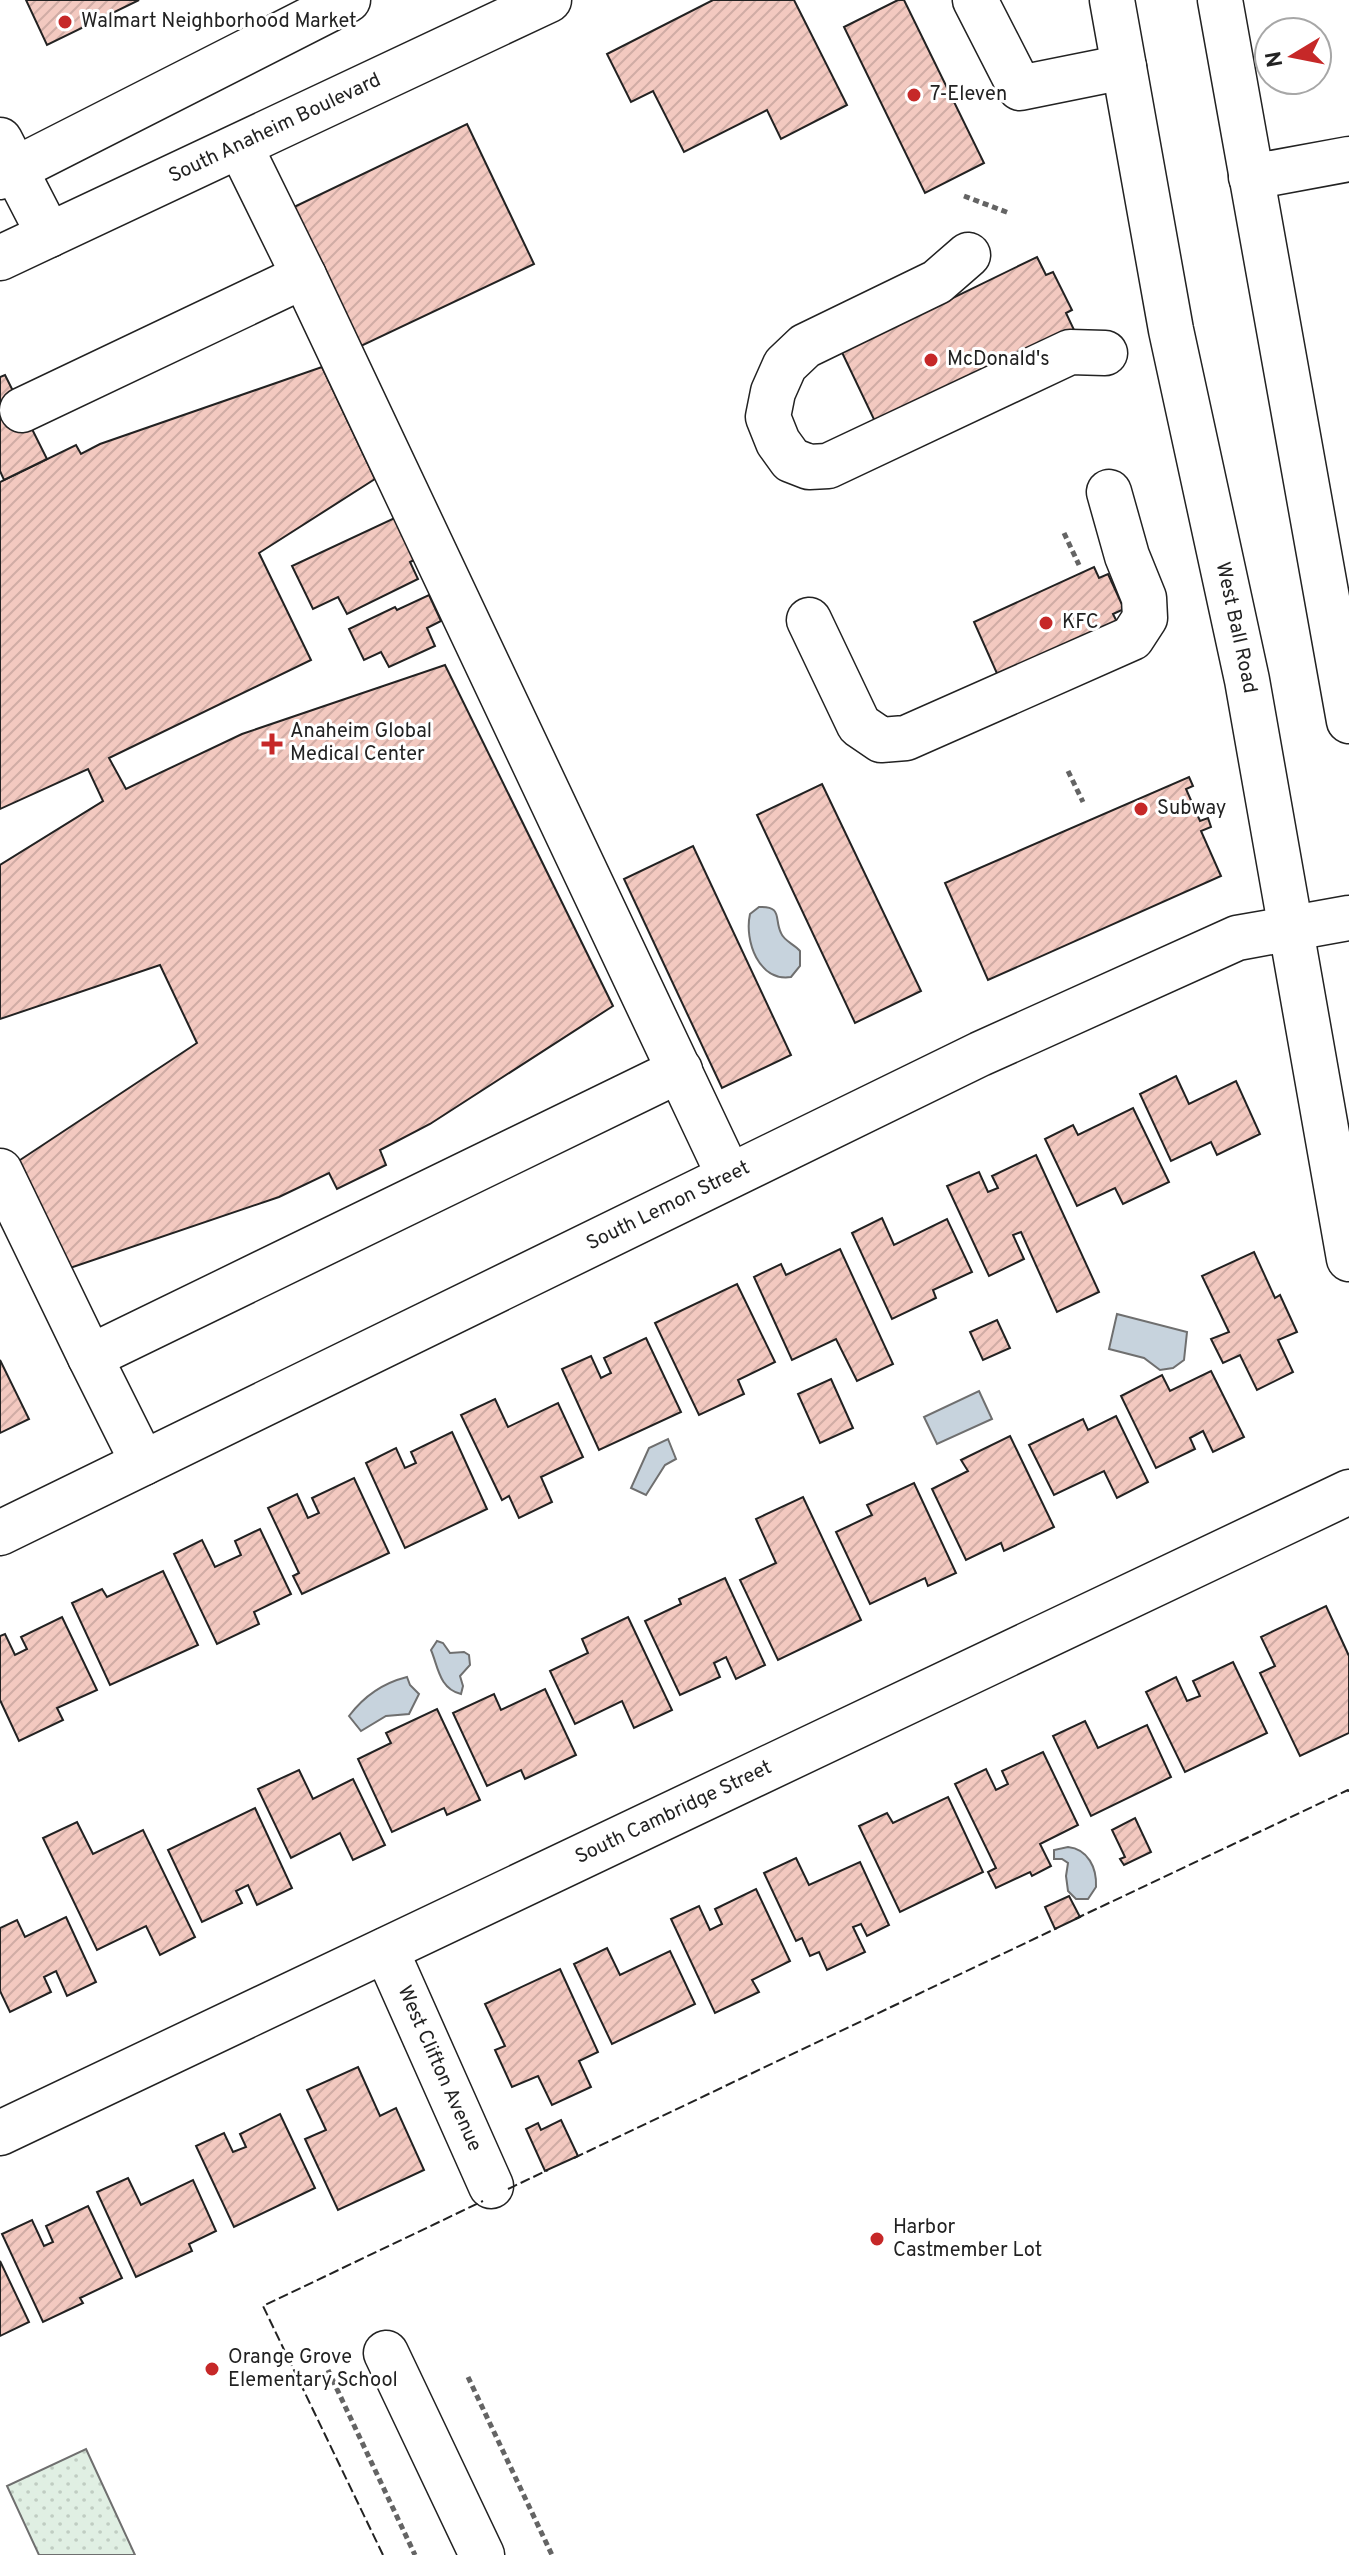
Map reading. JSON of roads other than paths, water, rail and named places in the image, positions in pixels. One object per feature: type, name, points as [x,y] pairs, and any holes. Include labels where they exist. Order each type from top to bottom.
[{"type":"street","points":[[49,235],[5,162],[348,0]]},
{"type":"street","name":"South Anaheim Boulevard","points":[[0,258],[549,0]]},
{"type":"street","points":[[975,0],[1020,88],[1124,67]]},
{"type":"street","name":"West Ball Road","points":[[1112,0],[1177,359],[1247,680],[1349,1259]]},
{"type":"street","points":[[1220,0],[1349,721]]},
{"type":"street","points":[[240,146],[729,1176]]},
{"type":"street","points":[[1251,177],[1349,159]]},
{"type":"street","points":[[968,255],[937,282],[805,346],[785,365],[773,392],[768,417],[778,442],[791,460],[809,467],[828,466],[1070,352],[1105,353]]},
{"type":"street","points":[[22,410],[304,276]]},
{"type":"street","points":[[809,620],[859,725],[881,740],[906,738],[1132,638],[1145,618],[1144,598],[1127,556],[1109,492]]},
{"type":"street","name":"South Lemon Street","points":[[0,1533],[980,1054],[1214,947],[1237,938],[1349,918]]},
{"type":"street","points":[[90,1357],[680,1070]]},
{"type":"street","points":[[0,1171],[143,1463]]},
{"type":"street","name":"South Cambridge Street","points":[[0,2133],[1349,1492]]},
{"type":"street","name":"West Clifton Avenue","points":[[386,1950],[491,2186]]},
{"type":"street","points":[[386,2353],[482,2555]]},
{"type":"place","name":"Walmart Neighborhood Market","points":[[65,22]]},
{"type":"place","name":"7-Eleven","points":[[914,95]]},
{"type":"place","name":"McDonald's","points":[[931,360]]},
{"type":"place","name":"KFC","points":[[1046,623]]},
{"type":"place","name":"Anaheim Global Medical Center","points":[[272,744]]},
{"type":"place","name":"Subway","points":[[1141,809]]},
{"type":"place","name":"Harbor Castmember Lot","points":[[877,2239]]},
{"type":"place","name":"Orange Grove Elementary School","points":[[212,2369]]}]
